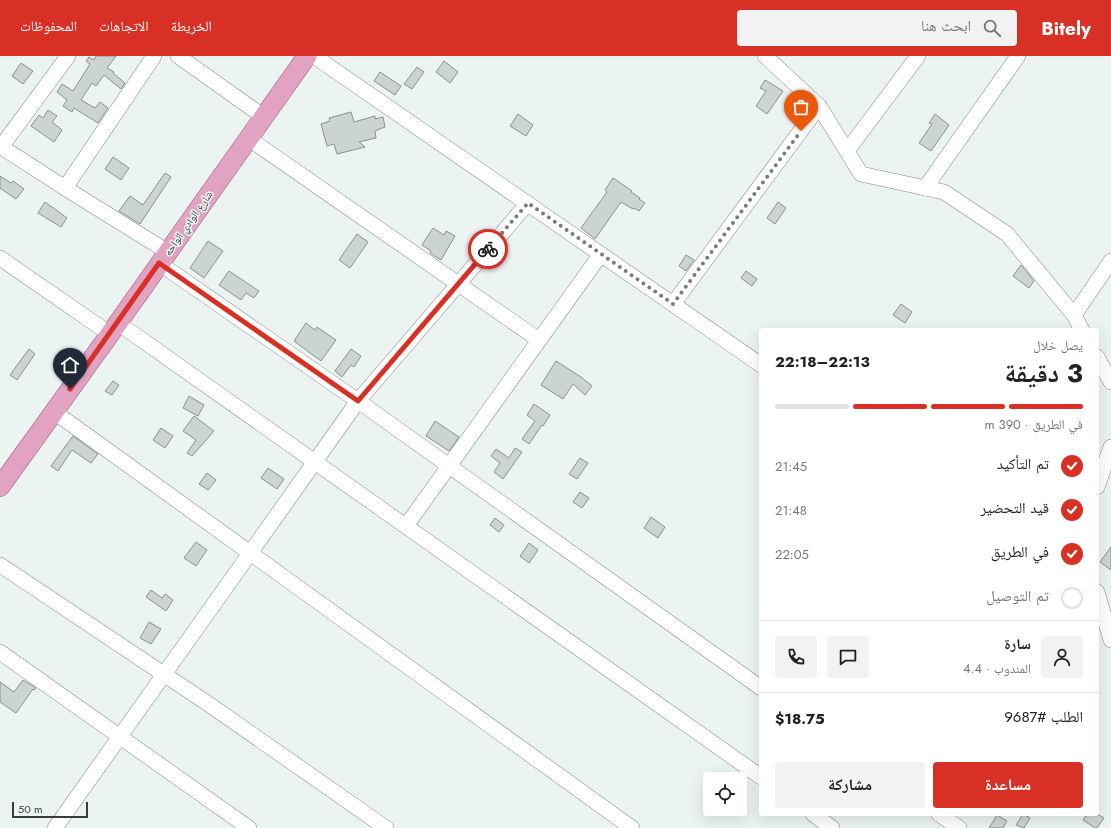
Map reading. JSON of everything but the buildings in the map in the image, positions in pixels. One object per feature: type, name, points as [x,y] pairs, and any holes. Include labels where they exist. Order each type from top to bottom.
[{"type":"main road","name":"شارع الوادي الواحه","points":[[0,487],[307,56]]},
{"type":"street","points":[[68,56],[0,147],[65,188],[164,257],[358,401],[759,687]]},
{"type":"street","points":[[65,188],[154,56]]},
{"type":"street","points":[[178,56],[264,117]]},
{"type":"street","points":[[314,56],[759,364]]},
{"type":"street","points":[[765,56],[819,106],[861,174],[944,192],[1007,234],[1074,315],[1081,328]]},
{"type":"street","points":[[847,151],[918,56]]},
{"type":"street","points":[[925,188],[1018,56]]},
{"type":"street","points":[[673,304],[819,106]]},
{"type":"street","points":[[248,138],[459,283],[539,340]]},
{"type":"street","points":[[56,828],[358,401],[528,203]]},
{"type":"street","points":[[406,526],[601,254]]},
{"type":"street","points":[[0,258],[114,328],[315,462],[759,776]]},
{"type":"street","points":[[1074,315],[1111,261]]},
{"type":"street","points":[[1099,361],[1111,382]]},
{"type":"street","points":[[53,411],[632,828]]},
{"type":"street","points":[[1099,481],[1111,447]]},
{"type":"street","points":[[0,564],[164,674],[386,828]]},
{"type":"street","points":[[1099,597],[1104,610],[1111,640]]},
{"type":"street","points":[[0,652],[249,828]]},
{"type":"street","points":[[816,816],[832,828]]},
{"type":"street","points":[[942,816],[959,828]]},
{"type":"way so far","points":[[488,249],[528,203],[673,304],[801,131]]},
{"type":"route","points":[[70,389],[159,263],[358,401],[488,249]]}]
